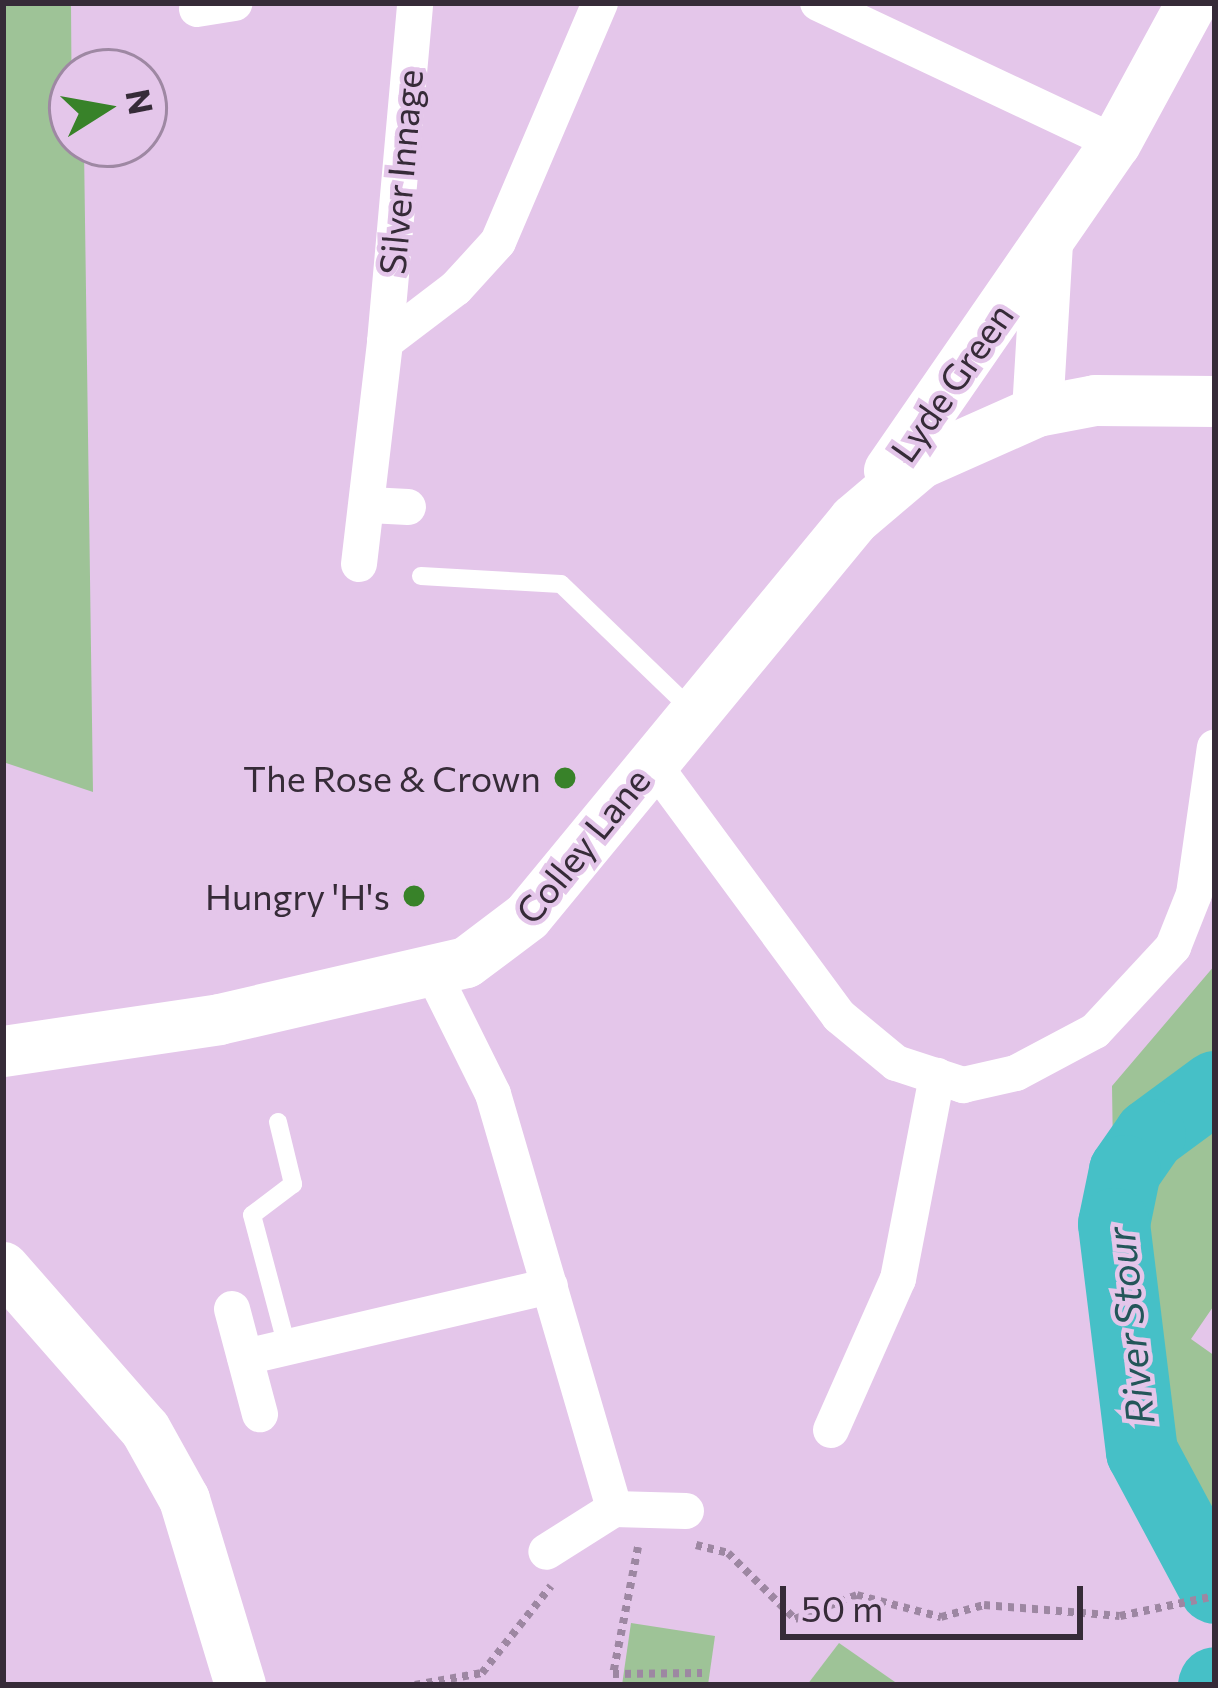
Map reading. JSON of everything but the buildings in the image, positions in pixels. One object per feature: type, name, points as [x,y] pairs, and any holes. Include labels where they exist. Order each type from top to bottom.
[{"type":"main road","name":"Lyde Green","points":[[854,519],[1115,142],[1191,3]]},
{"type":"main road","name":"Lyde Green","points":[[1036,411],[1047,244]]},
{"type":"main road","name":"Colley Lane","points":[[3,1052],[218,1019],[432,971],[499,944],[854,519],[944,448],[1036,411],[1095,400],[1215,401]]},
{"type":"main road","points":[[3,1267],[116,1390],[155,1446],[203,1550],[241,1685]]},
{"type":"street","points":[[197,9],[235,3]]},
{"type":"street","name":"Silver Innage","points":[[359,564],[369,505],[415,3]]},
{"type":"street","name":"Silver Innage","points":[[385,342],[456,288],[498,242],[600,3]]},
{"type":"street","points":[[818,3],[1115,142]]},
{"type":"street","points":[[369,505],[408,508]]},
{"type":"street","points":[[651,761],[839,1016],[896,1063],[963,1085],[1016,1073],[1095,1031],[1134,996],[1173,947],[1193,894],[1215,748]]},
{"type":"street","points":[[432,971],[493,1094],[550,1286],[625,1508]]},
{"type":"street","points":[[831,1430],[898,1280],[937,1076]]},
{"type":"street","points":[[245,1357],[550,1286]]},
{"type":"street","points":[[232,1309],[260,1414]]},
{"type":"street","points":[[553,1564],[625,1508],[686,1510]]},
{"type":"lane","points":[[421,576],[561,584],[693,711]]},
{"type":"lane","points":[[278,1122],[292,1184],[252,1215],[287,1347]]},
{"type":"path","points":[[625,1508],[638,1560],[613,1674],[702,1673]]},
{"type":"path","points":[[728,1553],[795,1619],[857,1595],[941,1618],[984,1605],[1120,1616],[1215,1596]]},
{"type":"path","points":[[415,1685],[482,1673],[553,1564]]},
{"type":"green space","points":[[3,3],[71,3],[71,48],[48,48],[48,168],[84,168],[93,792],[3,762]]},
{"type":"green space","points":[[1215,965],[1215,1304],[1191,1339],[1215,1356],[1215,1588],[1142,1452],[1114,1224],[1112,1086]]},
{"type":"green space","points":[[631,1623],[715,1636],[708,1685],[622,1685]]},
{"type":"green space","points":[[839,1643],[895,1682],[896,1685],[807,1685]]},
{"type":"waterway","name":"River Stour","points":[[1215,1087],[1150,1135],[1125,1171],[1114,1224],[1142,1452],[1215,1588]]},
{"type":"place","name":"The Rose & Crown","points":[[565,778]]},
{"type":"place","name":"Hungry 'H's","points":[[414,896]]}]
